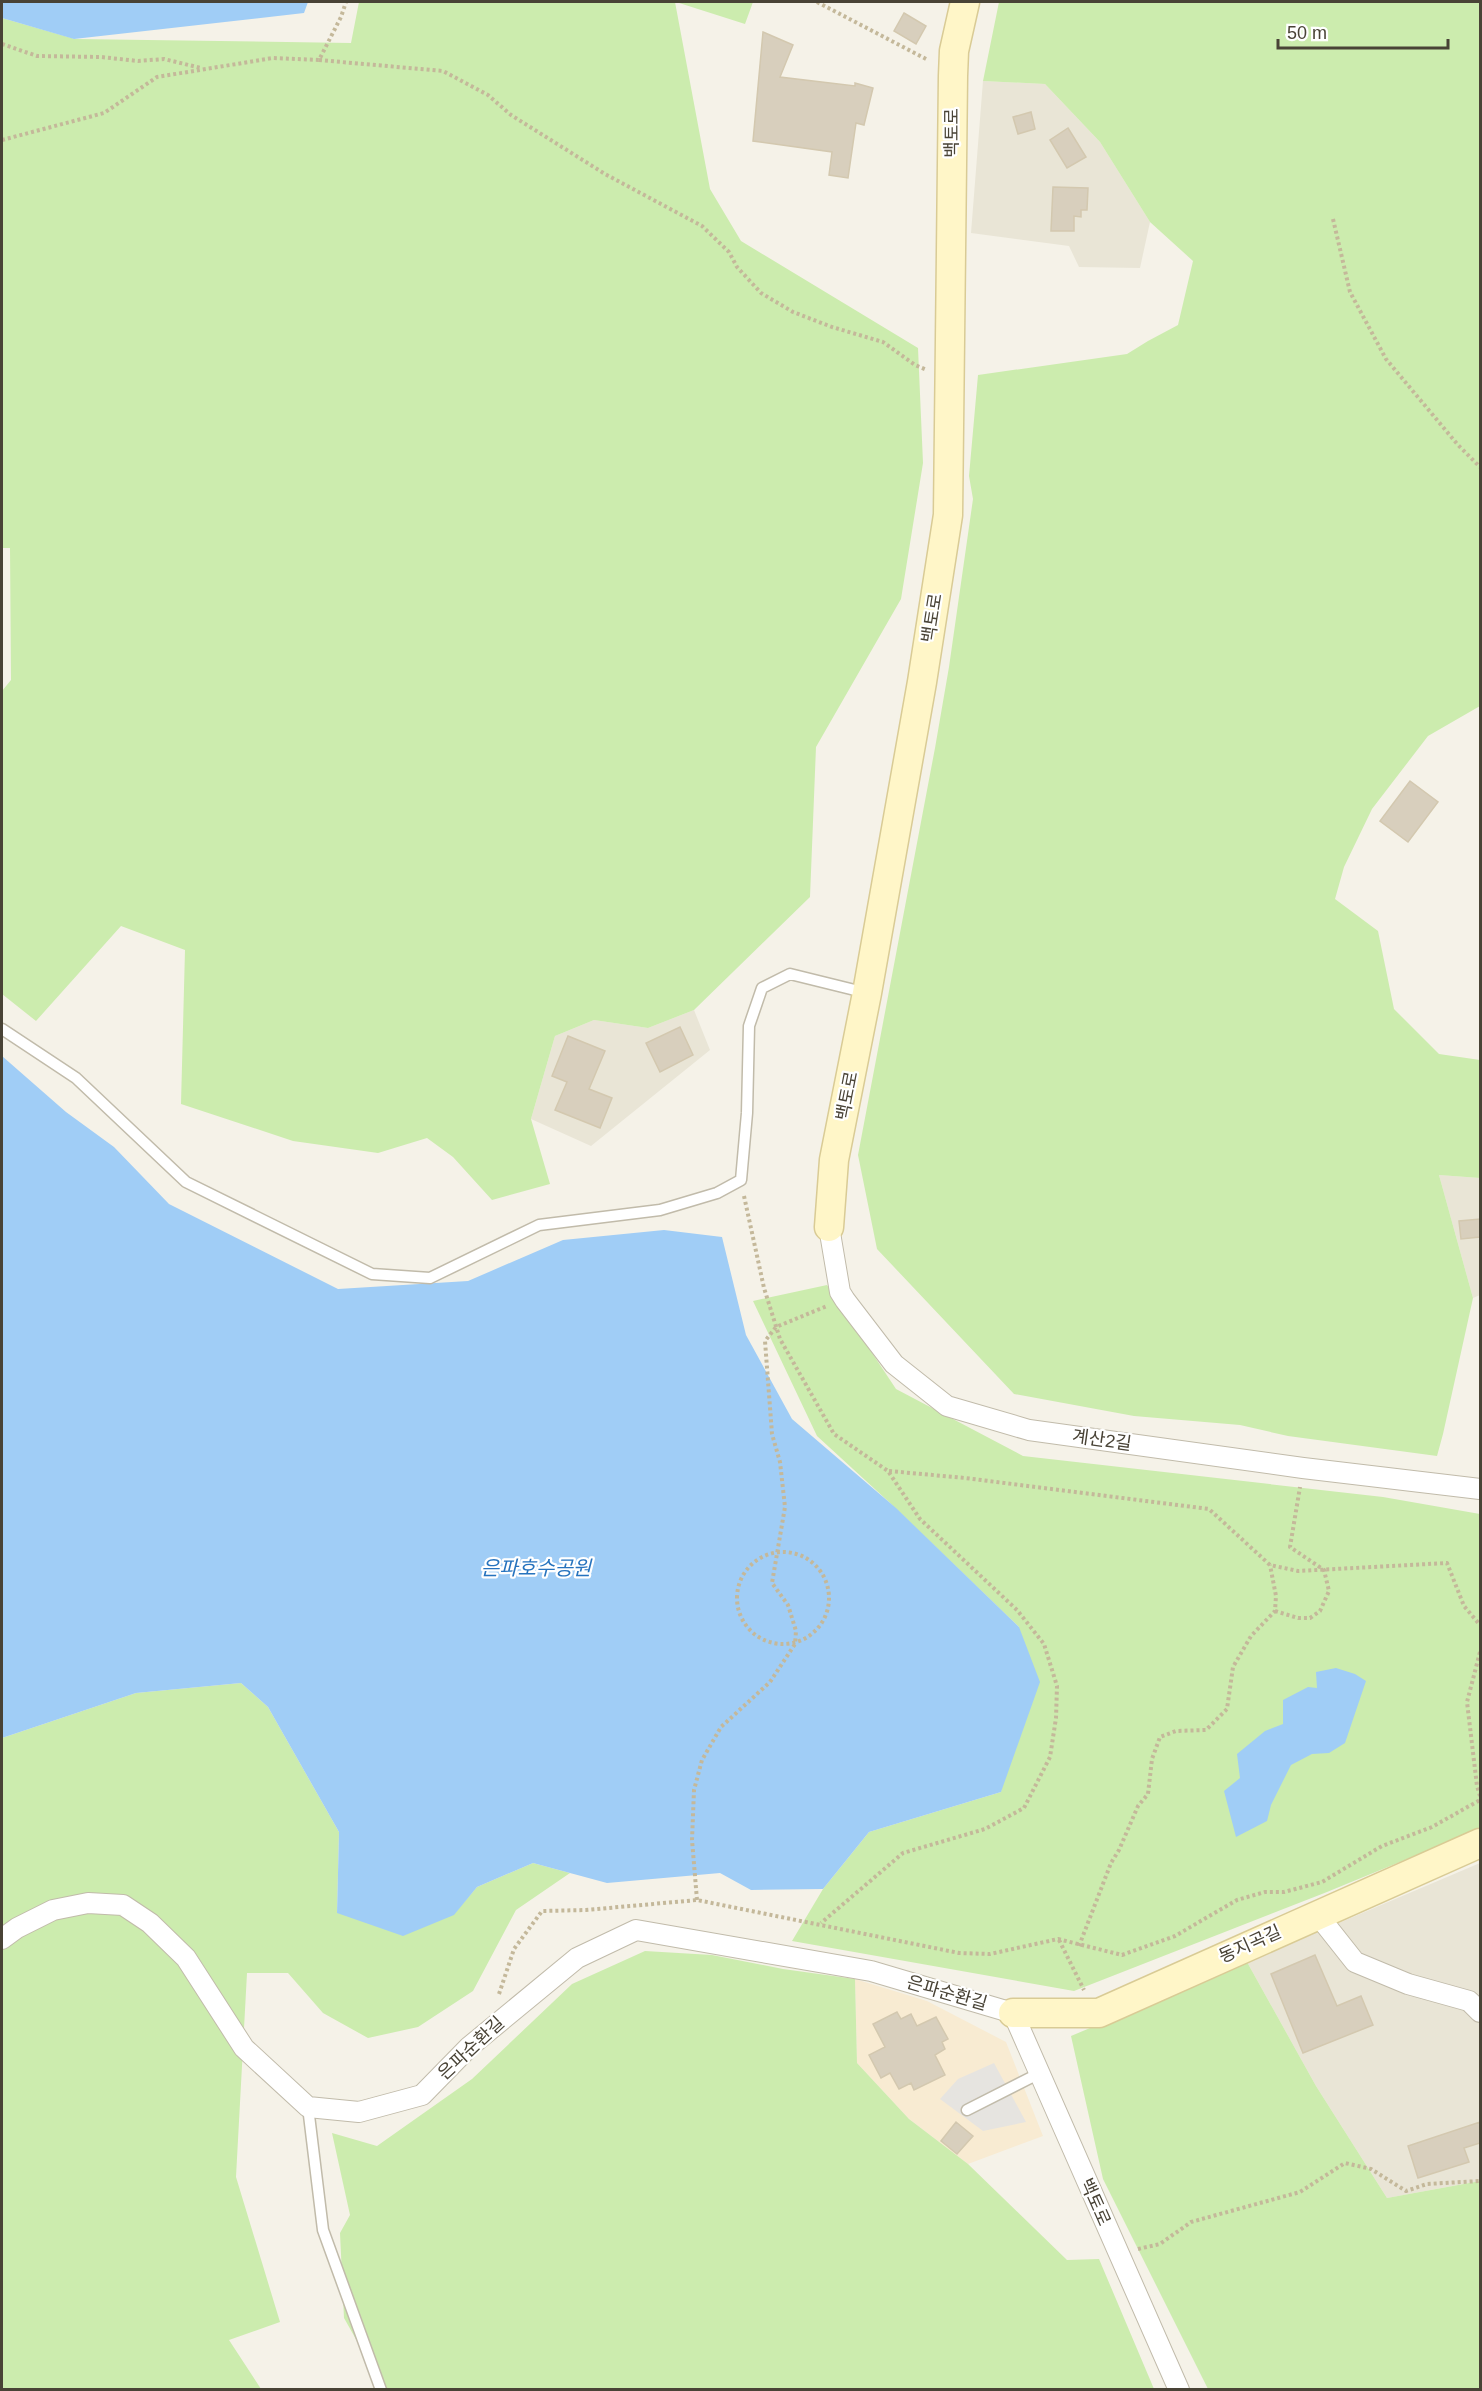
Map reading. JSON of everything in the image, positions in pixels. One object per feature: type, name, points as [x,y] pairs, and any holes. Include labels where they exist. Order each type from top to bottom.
[{"type":"street","name":"백토로","points":[[829,1227],[834,1160],[867,993],[922,682],[948,515],[953,76],[954,51],[965,2]]},
{"type":"street","name":"계산2길","points":[[829,1227],[840,1292],[845,1300],[894,1364],[947,1406],[1029,1430],[1303,1468],[1480,1489]]},
{"type":"street","name":"동지곡길","points":[[1013,2013],[1099,2013],[1480,1843]]},
{"type":"street","points":[[2,1939],[17,1928],[53,1910],[88,1903],[123,1905],[150,1923],[186,1958],[244,2048],[308,2107]]},
{"type":"street","points":[[1317,1914],[1355,1962],[1408,1984],[1469,2001],[1480,2012]]},
{"type":"street","name":"은파순환길","points":[[308,2107],[359,2112],[422,2095],[477,2040],[577,1958],[636,1930],[871,1971],[1013,2013]]},
{"type":"street","name":"백토로","points":[[1013,2013],[1179,2390]]},
{"type":"lane","points":[[2,1029],[76,1078],[186,1182],[372,1274],[430,1278],[539,1225],[660,1210],[717,1193],[741,1180],[747,1113],[749,1026],[762,988],[790,974],[867,993]]},
{"type":"lane","points":[[967,2110],[1038,2074]]},
{"type":"lane","points":[[308,2107],[322,2230],[381,2390]]},
{"type":"path","points":[[319,60],[346,2]]},
{"type":"path","points":[[817,2],[949,71],[953,76]]},
{"type":"path","points":[[2,44],[37,56],[101,57],[138,61],[164,59],[206,69]]},
{"type":"path","points":[[2,140],[104,112],[157,77],[273,58],[443,71],[488,95],[511,115],[605,174],[702,226],[729,252],[736,267],[761,293],[793,312],[831,327],[883,342],[915,365],[950,382]]},
{"type":"path","points":[[1333,219],[1350,292],[1386,358],[1458,445],[1480,467]]},
{"type":"path","points":[[741,1180],[752,1238],[780,1339],[834,1434],[888,1471],[920,1520],[1017,1610],[1044,1644],[1057,1686],[1056,1718],[1050,1757],[1024,1808],[985,1829],[903,1853],[820,1924]]},
{"type":"path","points":[[795,1644],[796,1631],[789,1605],[772,1583],[785,1507],[780,1462],[772,1434],[765,1341],[776,1327],[845,1300]]},
{"type":"path","points":[[1275,1611],[1298,1618],[1310,1618],[1320,1611],[1329,1591],[1324,1570],[1290,1547],[1303,1468]]},
{"type":"path","points":[[888,1471],[965,1478],[1209,1509],[1270,1565],[1298,1571],[1447,1563],[1464,1606],[1480,1625]]},
{"type":"path","points":[[697,1900],[692,1840],[694,1790],[702,1760],[721,1727],[770,1682],[795,1644],[815,1633],[824,1621],[829,1607],[829,1592],[825,1578],[817,1566],[805,1557],[791,1553],[776,1553],[761,1558],[744,1574],[737,1596],[739,1612],[746,1626],[758,1637],[772,1643],[795,1644]]},
{"type":"path","points":[[1079,1946],[1111,1863],[1138,1806],[1148,1794],[1152,1759],[1160,1737],[1176,1731],[1206,1730],[1227,1709],[1233,1667],[1251,1636],[1275,1611],[1276,1596],[1270,1565]]},
{"type":"path","points":[[497,2002],[514,1949],[542,1911],[586,1910],[697,1900],[959,1953],[990,1954],[1058,1939],[1122,1955],[1175,1936],[1238,1900],[1265,1892],[1284,1892],[1322,1882],[1382,1846],[1432,1827],[1480,1798],[1467,1702],[1480,1652]]},
{"type":"path","points":[[1058,1939],[1089,1999],[1099,2013]]},
{"type":"path","points":[[1120,2260],[1134,2250],[1160,2244],[1191,2222],[1300,2192],[1344,2163],[1371,2169],[1406,2191],[1427,2184],[1480,2181]]},
{"type":"shaded area","points":[[983,81],[1045,84],[1100,142],[1150,222],[1140,268],[1079,267],[1069,246],[971,233]]},
{"type":"shaded area","points":[[694,1010],[710,1050],[591,1146],[531,1119],[555,1036],[594,1020],[648,1028]]},
{"type":"shaded area","points":[[1439,1175],[1480,1178],[1480,1295],[1473,1298]]},
{"type":"shaded area","points":[[1480,1863],[1480,2181],[1387,2198],[1316,2086],[1247,1962]]},
{"type":"shaded area","points":[[855,1979],[927,2001],[1006,2042],[1043,2136],[968,2164],[909,2119],[857,2063]]},
{"type":"shaded area","points":[[994,2063],[1026,2122],[983,2131],[940,2099],[958,2079]]},
{"type":"green space","points":[[359,2],[675,2],[710,189],[741,241],[918,348],[923,463],[901,599],[816,747],[810,897],[694,1010],[648,1028],[594,1020],[555,1036],[531,1119],[550,1184],[492,1200],[453,1157],[427,1138],[378,1153],[293,1141],[181,1104],[185,950],[121,926],[36,1021],[2,994],[2,691],[11,680],[10,548],[2,548],[2,18],[75,39],[351,43]]},
{"type":"green space","points":[[676,2],[753,2],[745,24]]},
{"type":"green space","points":[[999,2],[1480,2],[1480,706],[1428,736],[1372,809],[1344,867],[1335,899],[1378,931],[1394,1009],[1439,1054],[1480,1060],[1480,1178],[1439,1175],[1473,1298],[1437,1456],[1288,1436],[1240,1425],[1134,1416],[1014,1394],[877,1249],[858,1155],[949,667],[973,499],[969,476],[978,375],[1127,354],[1178,325],[1193,261],[1150,222],[1100,142],[1045,84],[983,81]]},
{"type":"green space","points":[[827,1285],[896,1389],[1023,1456],[1383,1497],[1480,1514],[1480,1829],[1327,1892],[1074,1991],[792,1941],[823,1889],[869,1832],[1001,1792],[1019,1627],[817,1436],[753,1301]]},
{"type":"green space","points":[[241,1683],[268,1707],[339,1832],[337,1913],[453,1915],[477,1887],[533,1863],[570,1873],[516,1910],[473,1991],[418,2027],[368,2038],[323,2013],[288,1973],[247,1973],[236,2177],[280,2322],[229,2340],[261,2389],[2,2390],[2,1738],[136,1693]]},
{"type":"green space","points":[[645,1951],[712,1955],[783,1969],[855,1979],[857,2063],[909,2119],[968,2164],[1067,2260],[1099,2259],[1154,2389],[384,2389],[344,2318],[340,2233],[350,2215],[332,2133],[377,2146],[472,2079],[572,1984]]},
{"type":"green space","points":[[1247,1962],[1316,2086],[1387,2198],[1480,2181],[1480,2389],[1208,2389],[1103,2179],[1071,2036]]},
{"type":"water","points":[[2,2],[308,2],[304,13],[74,39],[2,18]]},
{"type":"water","name":"은파호수공원","points":[[2,1056],[66,1112],[114,1147],[169,1204],[338,1289],[468,1281],[563,1240],[664,1230],[722,1237],[746,1335],[792,1419],[896,1508],[1019,1627],[1040,1682],[1001,1792],[869,1832],[823,1889],[751,1890],[720,1873],[607,1883],[533,1863],[477,1887],[454,1915],[403,1936],[337,1913],[339,1832],[268,1707],[241,1683],[136,1693],[2,1738]]},
{"type":"water","points":[[1336,1668],[1355,1674],[1366,1681],[1345,1743],[1329,1753],[1312,1754],[1291,1765],[1271,1805],[1267,1821],[1236,1837],[1224,1791],[1240,1778],[1237,1754],[1265,1731],[1283,1724],[1283,1700],[1308,1687],[1317,1688],[1316,1672]]},
{"type":"building","points":[[904,13],[926,26],[916,44],[894,31]]},
{"type":"building","points":[[763,32],[793,45],[780,77],[855,86],[855,83],[873,88],[864,125],[856,123],[848,178],[829,175],[832,152],[753,141]]},
{"type":"building","points":[[1031,112],[1035,129],[1018,134],[1013,117]]},
{"type":"building","points":[[1068,128],[1086,157],[1067,168],[1050,140]]},
{"type":"building","points":[[1053,187],[1088,188],[1087,210],[1081,210],[1081,217],[1074,216],[1074,231],[1051,231]]},
{"type":"building","points":[[1410,781],[1438,802],[1408,842],[1380,821]]},
{"type":"building","points":[[680,1027],[693,1055],[660,1072],[646,1043]]},
{"type":"building","points":[[568,1036],[605,1051],[589,1089],[612,1098],[600,1128],[555,1110],[567,1082],[552,1076]]},
{"type":"building","points":[[1480,1219],[1480,1237],[1461,1239],[1459,1221]]},
{"type":"building","points":[[1315,1955],[1337,2006],[1361,1996],[1373,2025],[1303,2053],[1271,1974]]},
{"type":"building","points":[[897,2012],[901,2019],[911,2014],[917,2026],[936,2017],[948,2039],[942,2042],[945,2049],[935,2055],[945,2075],[914,2090],[911,2083],[899,2089],[890,2073],[881,2078],[869,2055],[885,2047],[873,2024]]},
{"type":"building","points":[[956,2122],[973,2136],[957,2154],[941,2141]]},
{"type":"building","points":[[1480,2122],[1480,2143],[1464,2148],[1469,2162],[1418,2178],[1408,2146]]}]
